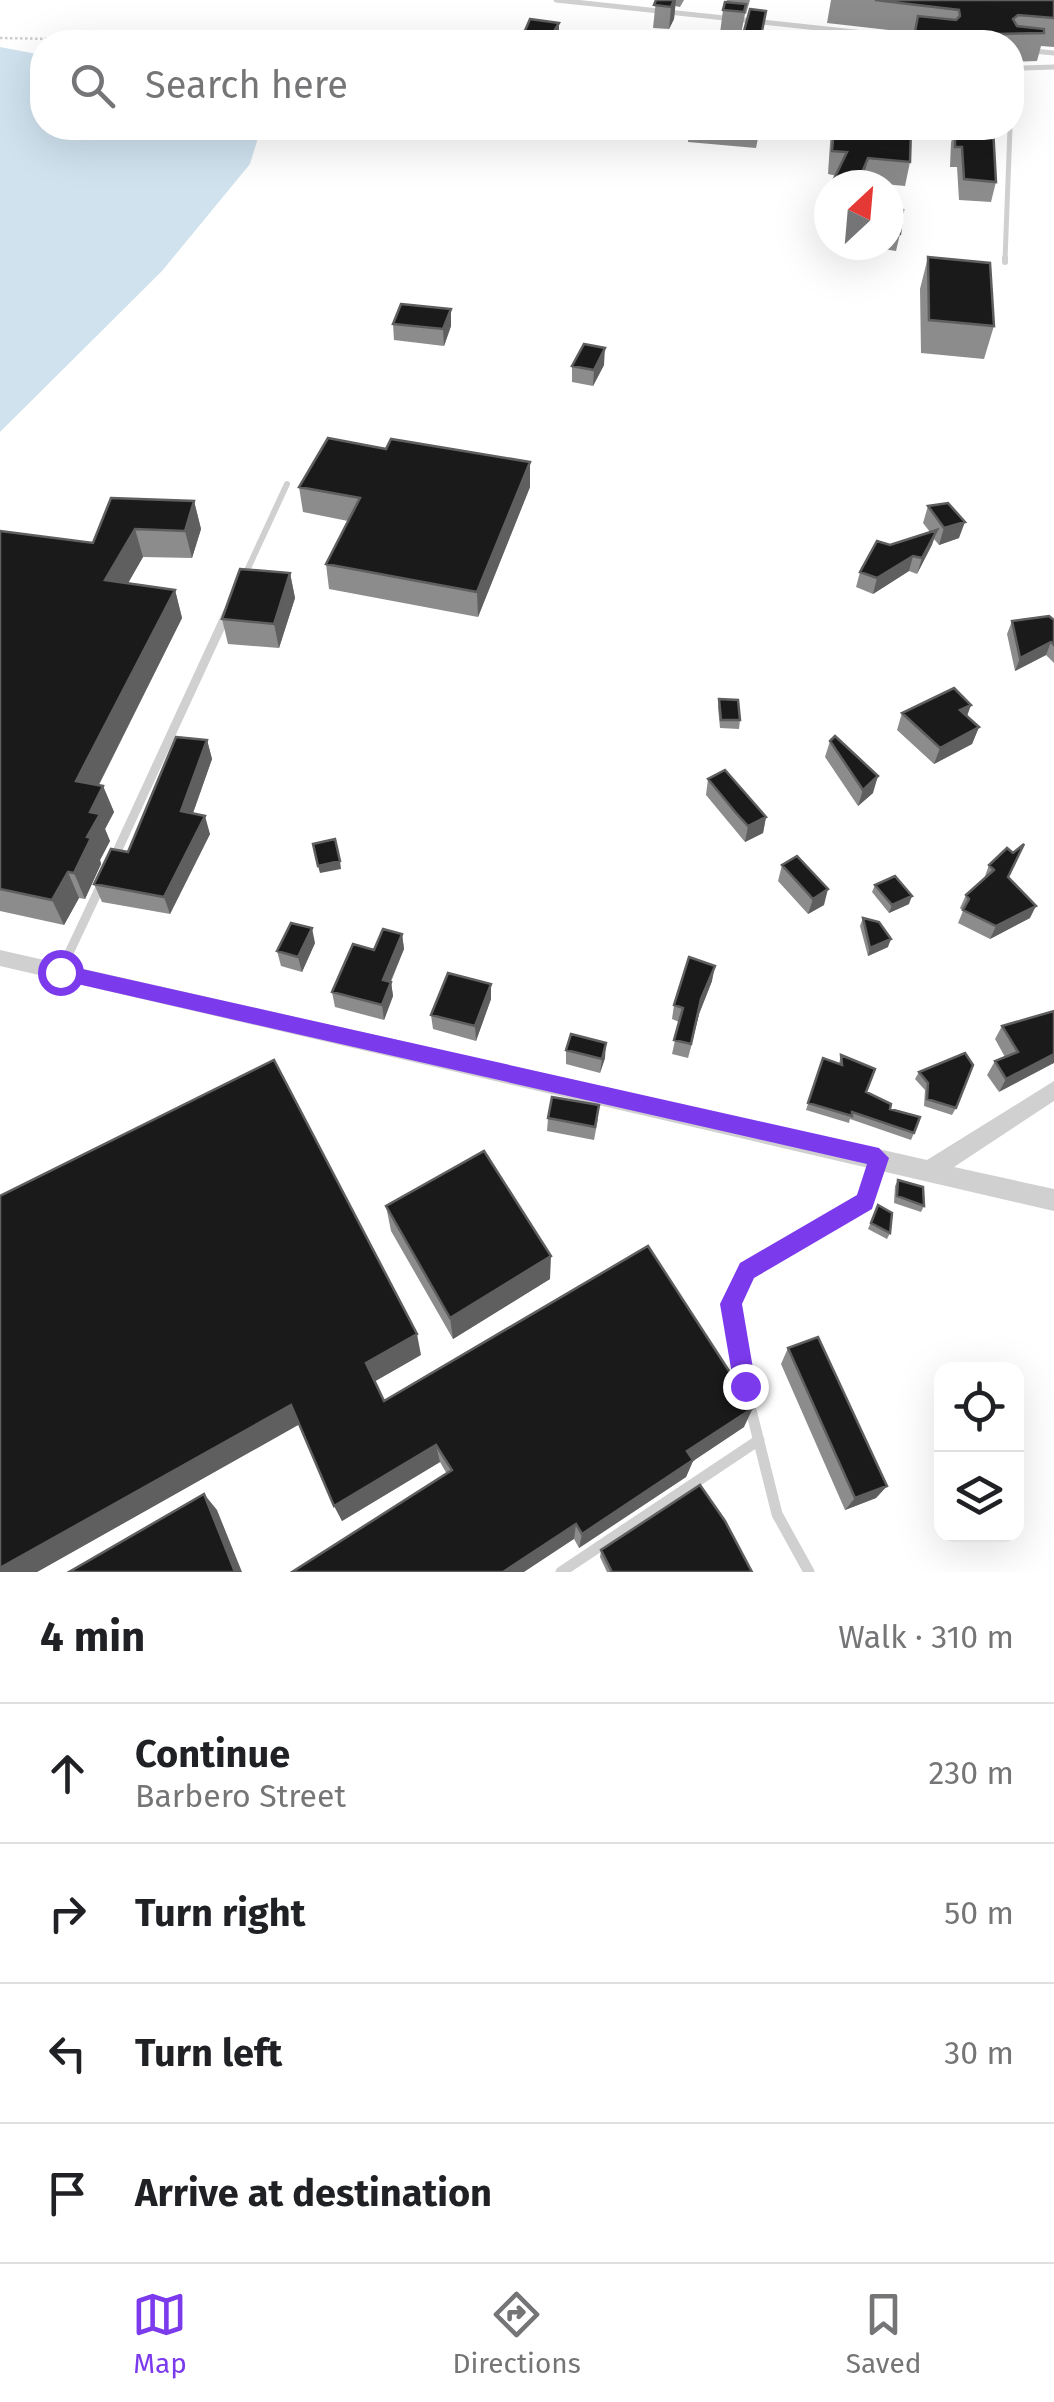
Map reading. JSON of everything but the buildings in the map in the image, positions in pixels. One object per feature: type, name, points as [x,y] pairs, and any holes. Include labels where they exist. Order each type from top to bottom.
[{"type":"street","points":[[0,958],[1054,1200]]},
{"type":"street","points":[[929,1171],[1054,1090]]},
{"type":"lane","points":[[556,0],[836,30]]},
{"type":"lane","points":[[1024,50],[1054,54]]},
{"type":"lane","points":[[1024,68],[1054,68]]},
{"type":"lane","points":[[1005,262],[1010,140]]},
{"type":"lane","points":[[237,592],[288,484]]},
{"type":"lane","points":[[111,863],[229,610]]},
{"type":"lane","points":[[60,972],[102,881]]},
{"type":"lane","points":[[809,1572],[777,1514],[731,1304],[747,1270],[865,1202],[879,1158]]},
{"type":"lane","points":[[561,1572],[758,1440]]},
{"type":"path","points":[[0,38],[30,39]]},
{"type":"water","points":[[0,47],[30,53],[30,140],[257,140],[250,164],[162,271],[0,432]]},
{"type":"route","points":[[60,972],[879,1158],[865,1202],[747,1270],[731,1304],[745,1386]]}]
